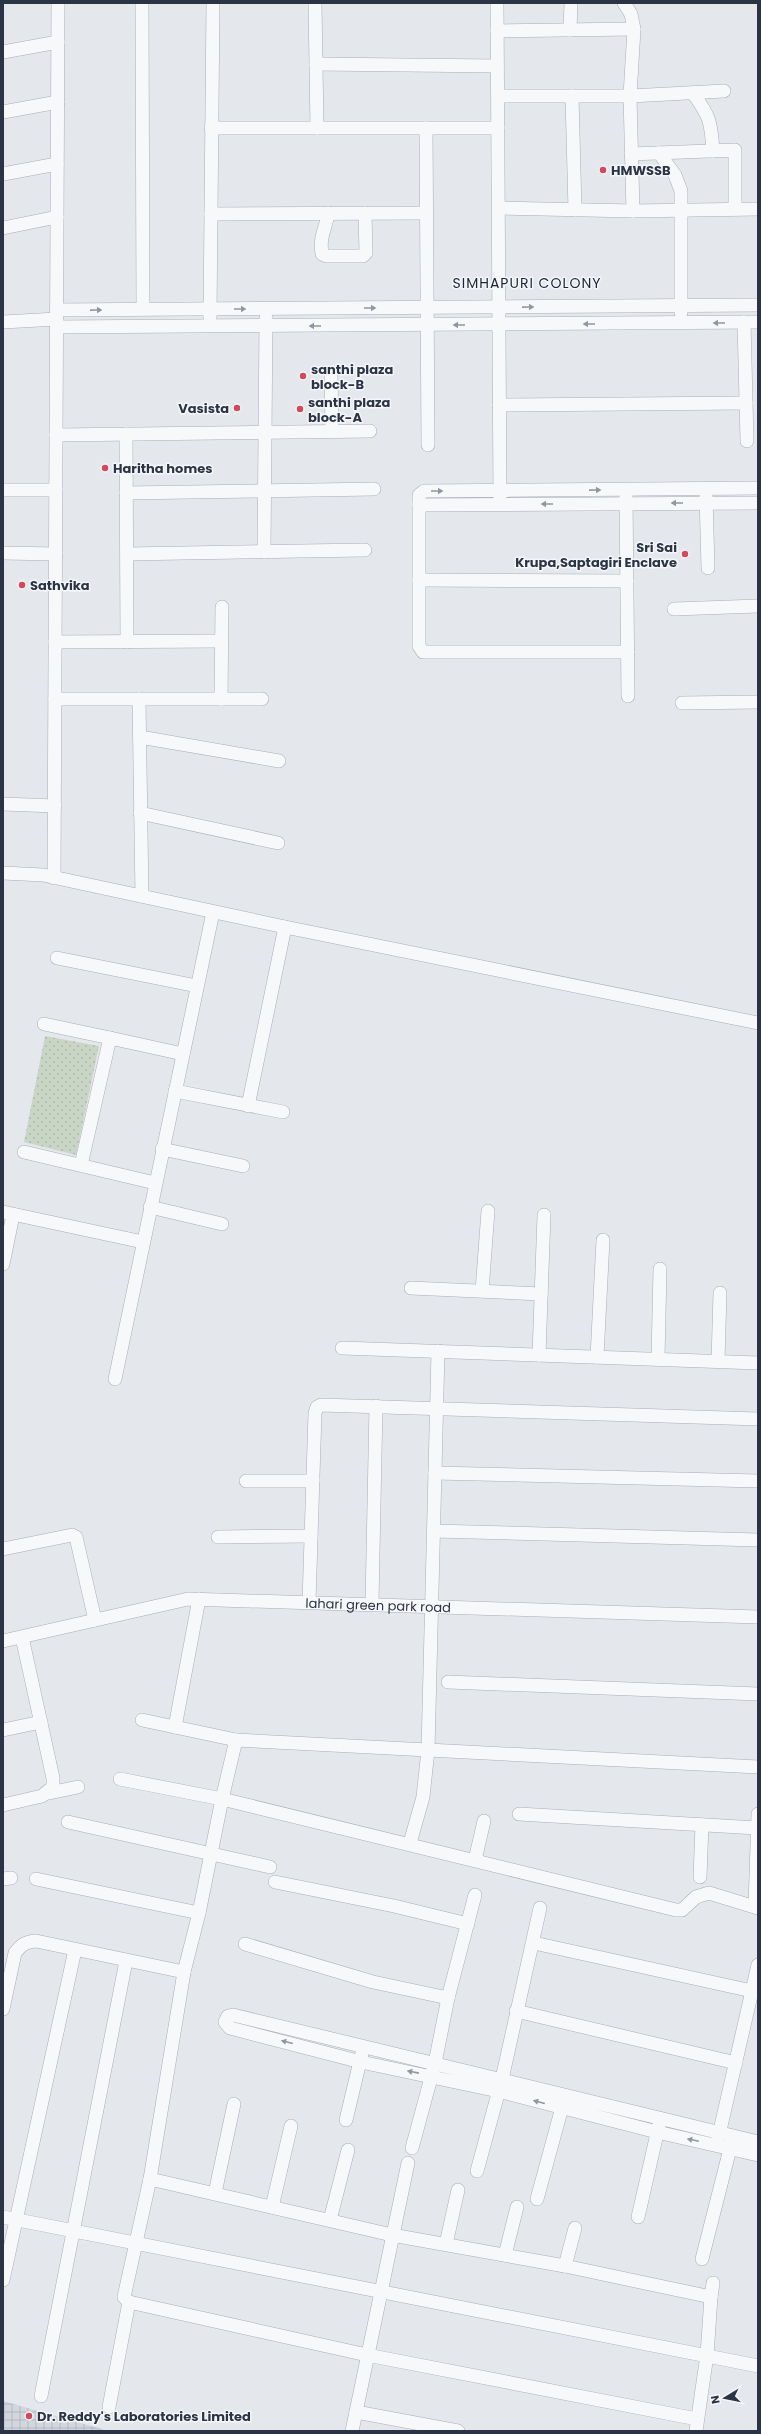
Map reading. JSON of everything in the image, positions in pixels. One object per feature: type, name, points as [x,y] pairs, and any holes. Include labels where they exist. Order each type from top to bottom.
[{"type":"street","points":[[54,878],[58,3]]},
{"type":"street","points":[[142,3],[143,309]]},
{"type":"street","points":[[210,326],[213,3]]},
{"type":"street","points":[[315,3],[317,128]]},
{"type":"street","points":[[497,3],[500,208],[500,504]]},
{"type":"street","points":[[570,30],[571,3]]},
{"type":"street","points":[[624,3],[631,14],[634,29],[630,96],[633,211]]},
{"type":"street","points":[[497,30],[634,29]]},
{"type":"street","points":[[3,52],[58,42]]},
{"type":"street","points":[[316,64],[498,66]]},
{"type":"street","points":[[498,96],[630,96],[724,91]]},
{"type":"street","points":[[693,93],[708,115],[711,124],[713,150]]},
{"type":"street","points":[[572,96],[575,210]]},
{"type":"street","points":[[3,112],[58,102]]},
{"type":"street","points":[[211,128],[498,128]]},
{"type":"street","points":[[426,128],[425,213],[428,308],[428,445]]},
{"type":"street","points":[[631,154],[735,150],[735,209]]},
{"type":"street","points":[[659,153],[679,183],[682,211],[681,323]]},
{"type":"street","points":[[3,174],[57,164]]},
{"type":"street","points":[[500,208],[633,211],[758,209]]},
{"type":"street","points":[[328,213],[322,231],[322,254],[326,256],[363,256],[366,253],[365,213]]},
{"type":"street","points":[[210,214],[425,213]]},
{"type":"street","points":[[3,228],[57,216]]},
{"type":"street","points":[[3,322],[57,319],[143,309],[210,310],[758,305]]},
{"type":"street","points":[[264,552],[266,309]]},
{"type":"street","points":[[57,319],[210,326],[758,322]]},
{"type":"street","points":[[744,322],[747,441]]},
{"type":"street","points":[[331,375],[332,431]]},
{"type":"street","points":[[499,405],[746,403]]},
{"type":"street","points":[[56,435],[370,430]]},
{"type":"street","points":[[126,434],[127,642]]},
{"type":"street","points":[[628,652],[423,652],[420,646],[419,495],[424,491],[758,488]]},
{"type":"street","points":[[126,493],[264,492],[374,489]]},
{"type":"street","points":[[706,489],[708,568]]},
{"type":"street","points":[[3,490],[56,490]]},
{"type":"street","points":[[626,490],[628,696]]},
{"type":"street","points":[[419,505],[758,503]]},
{"type":"street","points":[[127,554],[365,550]]},
{"type":"street","points":[[3,554],[56,554]]},
{"type":"street","points":[[419,580],[627,581]]},
{"type":"street","points":[[674,609],[758,606]]},
{"type":"street","points":[[222,607],[222,699]]},
{"type":"street","points":[[55,642],[221,641]]},
{"type":"street","points":[[55,699],[262,698]]},
{"type":"street","points":[[139,699],[142,896]]},
{"type":"street","points":[[682,703],[758,702]]},
{"type":"street","points":[[140,737],[279,761]]},
{"type":"street","points":[[3,804],[55,806]]},
{"type":"street","points":[[140,814],[278,843]]},
{"type":"street","points":[[3,873],[54,878],[285,927],[758,1023]]},
{"type":"street","points":[[115,1379],[162,1149],[213,912]]},
{"type":"street","points":[[248,1106],[285,927]]},
{"type":"street","points":[[57,958],[197,986]]},
{"type":"street","points":[[44,1024],[183,1054]]},
{"type":"street","points":[[81,1165],[110,1038]]},
{"type":"street","points":[[175,1091],[283,1112]]},
{"type":"street","points":[[162,1149],[243,1166]]},
{"type":"street","points":[[24,1152],[155,1183]]},
{"type":"street","points":[[150,1207],[222,1224]]},
{"type":"street","points":[[482,1291],[488,1211]]},
{"type":"street","points":[[3,1264],[8,1214],[143,1242]]},
{"type":"street","points":[[539,1355],[544,1215]]},
{"type":"street","points":[[597,1357],[603,1240]]},
{"type":"street","points":[[658,1359],[660,1269]]},
{"type":"street","points":[[411,1288],[541,1294]]},
{"type":"street","points":[[718,1361],[720,1293]]},
{"type":"street","points":[[342,1348],[758,1362]]},
{"type":"street","points":[[410,1843],[423,1797],[428,1750],[438,1351]]},
{"type":"street","points":[[309,1602],[317,1407],[328,1405],[376,1406],[758,1419]]},
{"type":"street","points":[[372,1604],[376,1406]]},
{"type":"street","points":[[435,1473],[758,1480]]},
{"type":"street","points":[[246,1480],[313,1481]]},
{"type":"street","points":[[434,1531],[758,1540]]},
{"type":"street","points":[[3,1549],[72,1535],[76,1537],[95,1620]]},
{"type":"street","points":[[218,1537],[311,1536]]},
{"type":"street","points":[[175,1726],[199,1599]]},
{"type":"street","name":"lahari green park road","points":[[3,1641],[177,1600],[199,1599],[758,1617]]},
{"type":"street","points":[[22,1637],[53,1778],[53,1788],[48,1793]]},
{"type":"street","points":[[448,1682],[758,1694]]},
{"type":"street","points":[[142,1720],[236,1740],[758,1767]]},
{"type":"street","points":[[3,1730],[41,1722]]},
{"type":"street","points":[[236,1740],[222,1799],[199,1913],[184,1972],[150,2178],[134,2244],[124,2297],[129,2302],[367,2355],[697,2425],[707,2355],[711,2297],[714,2283]]},
{"type":"street","points":[[120,1779],[222,1799],[410,1843],[676,1910],[682,1910],[702,1894],[710,1893],[756,1908],[758,1814]]},
{"type":"street","points":[[3,1805],[78,1787]]},
{"type":"street","points":[[519,1814],[758,1828]]},
{"type":"street","points":[[475,1860],[484,1821]]},
{"type":"street","points":[[68,1822],[270,1867]]},
{"type":"street","points":[[700,1877],[702,1825]]},
{"type":"street","points":[[36,1879],[199,1913]]},
{"type":"street","points":[[275,1882],[394,1906],[468,1924]]},
{"type":"street","points":[[412,2148],[432,2076],[448,1998],[475,1895]]},
{"type":"street","points":[[478,2171],[500,2085],[516,2011],[534,1943],[540,1908]]},
{"type":"street","points":[[3,2009],[15,1953],[19,1946],[26,1942],[36,1941],[184,1972]]},
{"type":"street","points":[[534,1943],[752,1991]]},
{"type":"street","points":[[245,1944],[373,1982],[448,1998]]},
{"type":"street","points":[[3,2280],[75,1950]]},
{"type":"street","points":[[41,2396],[126,1961]]},
{"type":"street","points":[[718,2138],[758,1965]]},
{"type":"street","points":[[516,2011],[736,2063]]},
{"type":"street","points":[[718,2138],[657,2132],[560,2108],[500,2085],[435,2063],[362,2045],[233,2015],[228,2016],[225,2022],[230,2028],[361,2062],[432,2076],[500,2085],[566,2095],[660,2119],[718,2138],[732,2143],[758,2155]]},
{"type":"street","points":[[346,2120],[361,2062],[362,2045]]},
{"type":"street","points":[[537,2199],[560,2108],[566,2095]]},
{"type":"street","points":[[215,2193],[234,2104]]},
{"type":"street","points":[[638,2217],[660,2119]]},
{"type":"street","points":[[272,2207],[291,2126]]},
{"type":"street","points":[[732,2143],[758,2142]]},
{"type":"street","points":[[702,2259],[732,2143]]},
{"type":"street","points":[[330,2220],[348,2150]]},
{"type":"street","points":[[352,2431],[408,2163]]},
{"type":"street","points":[[150,2178],[392,2235],[565,2266],[711,2297]]},
{"type":"street","points":[[446,2244],[458,2190]]},
{"type":"street","points":[[504,2255],[516,2207]]},
{"type":"street","points":[[3,2217],[380,2293],[758,2366]]},
{"type":"street","points":[[565,2266],[575,2228]]},
{"type":"street","points":[[109,2407],[129,2302]]},
{"type":"street","points":[[356,2412],[458,2431]]},
{"type":"shaded area","name":"Dr. Reddy's Laboratories Limited","points":[[3,2401],[109,2431],[3,2431]]},
{"type":"green space","points":[[45,1036],[99,1046],[76,1155],[24,1142]]},
{"type":"place","name":"HMWSSB","points":[[603,170]]},
{"type":"place","name":"santhi plaza block-B","points":[[303,376]]},
{"type":"place","name":"Vasista","points":[[237,408]]},
{"type":"place","name":"santhi plaza block-A","points":[[300,409]]},
{"type":"place","name":"Haritha homes","points":[[105,468]]},
{"type":"place","name":"Sri Sai Krupa,Saptagiri Enclave","points":[[685,554]]},
{"type":"place","name":"Sathvika","points":[[22,585]]},
{"type":"place","name":"Dr. Reddy's Laboratories Limited","points":[[29,2416]]},
{"type":"district","name":"SIMHAPURI COLONY","points":[[527,283]]}]
